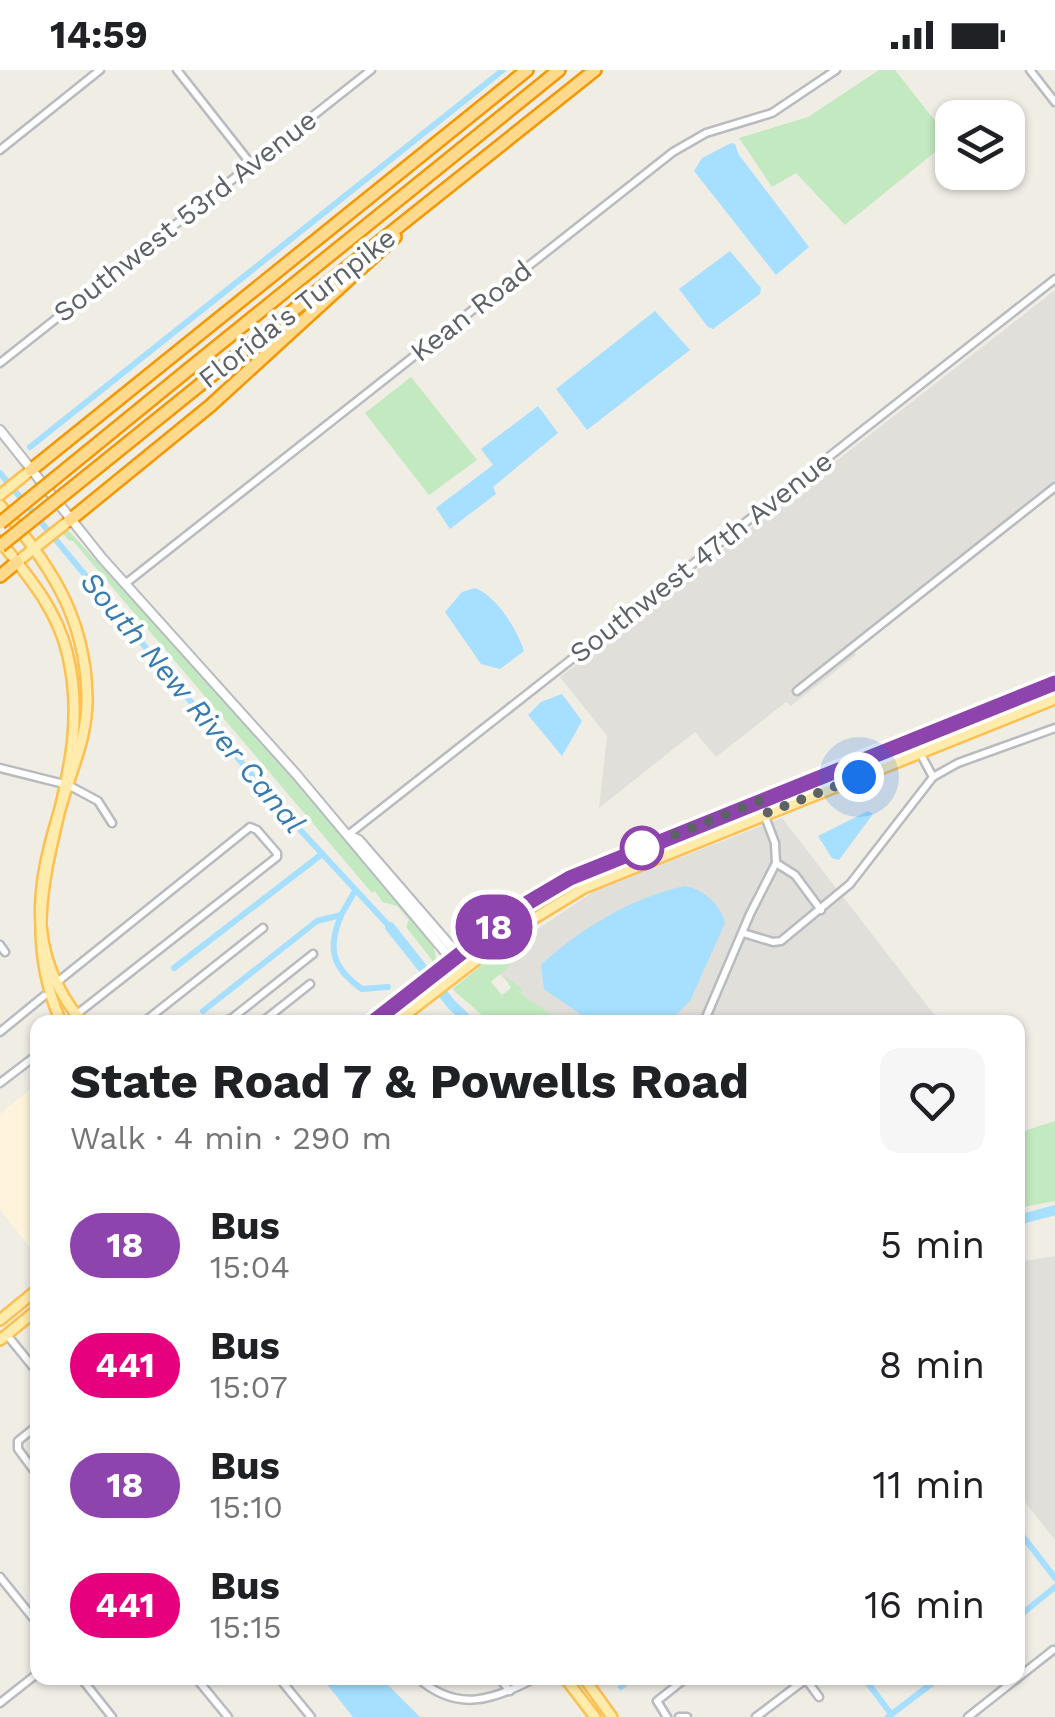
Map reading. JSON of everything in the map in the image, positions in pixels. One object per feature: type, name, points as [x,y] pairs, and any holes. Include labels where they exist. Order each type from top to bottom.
[{"type":"highway","points":[[32,470],[528,70]]},
{"type":"highway","name":"Florida's Turnpike","points":[[0,523],[559,70]]},
{"type":"highway","name":"Florida's Turnpike","points":[[0,544],[595,70]]},
{"type":"highway","points":[[66,524],[210,406],[420,212]]},
{"type":"highway","points":[[0,576],[17,562]]},
{"type":"main road","points":[[2,494],[32,470]]},
{"type":"main road","points":[[0,505],[39,546],[74,619],[84,658],[88,697],[85,734],[40,882],[42,936],[56,983],[76,1015]]},
{"type":"main road","points":[[17,562],[66,524]]},
{"type":"main road","points":[[0,544],[52,612],[71,676],[72,722],[49,798]]},
{"type":"main road","points":[[382,1015],[534,898],[612,860],[1055,683]]},
{"type":"main road","points":[[405,1015],[527,921],[594,883],[1054,698]]},
{"type":"main road","points":[[594,883],[608,871],[612,860]]},
{"type":"main road","points":[[34,971],[57,1015]]},
{"type":"main road","points":[[0,1320],[30,1295]]},
{"type":"main road","points":[[3,1337],[13,1309]]},
{"type":"main road","points":[[3,1337],[30,1315]]},
{"type":"main road","points":[[570,1685],[595,1717]]},
{"type":"main road","points":[[590,1685],[610,1716]]},
{"type":"street","points":[[0,150],[100,70]]},
{"type":"street","points":[[176,70],[251,164]]},
{"type":"street","name":"Southwest 53rd Avenue","points":[[0,363],[371,70]]},
{"type":"street","name":"Kean Road","points":[[125,584],[673,152],[706,133],[772,113],[836,70]]},
{"type":"street","points":[[1030,70],[1055,102]]},
{"type":"street","name":"Southwest 47th Avenue","points":[[348,835],[1055,278]]},
{"type":"street","points":[[0,430],[32,470],[66,524],[125,584],[348,835],[393,893],[465,969]]},
{"type":"street","points":[[796,691],[1055,486]]},
{"type":"street","points":[[743,933],[781,941],[857,876],[934,778],[958,763],[1055,728]]},
{"type":"street","points":[[913,740],[934,778]]},
{"type":"street","points":[[0,768],[68,785],[98,801],[112,823]]},
{"type":"street","points":[[707,1015],[776,863],[775,843],[759,801]]},
{"type":"street","points":[[56,983],[250,827],[266,840],[277,856],[84,1015]]},
{"type":"street","points":[[348,835],[359,840],[409,896],[455,958]]},
{"type":"street","points":[[776,863],[795,875],[821,910]]},
{"type":"street","points":[[393,893],[409,896]]},
{"type":"street","points":[[153,1015],[263,928]]},
{"type":"street","points":[[237,1015],[313,954]]},
{"type":"street","points":[[271,1015],[310,984]]},
{"type":"street","points":[[0,1032],[44,996]]},
{"type":"street","points":[[0,1084],[30,1060]]},
{"type":"street","points":[[3,1337],[30,1365]]},
{"type":"street","points":[[30,1432],[18,1442],[30,1465]]},
{"type":"street","points":[[0,1576],[30,1614]]},
{"type":"street","points":[[1025,1672],[1053,1650]]},
{"type":"street","points":[[0,1703],[30,1679]]},
{"type":"street","points":[[87,1685],[112,1717]]},
{"type":"street","points":[[202,1685],[228,1717]]},
{"type":"street","points":[[285,1685],[310,1717]]},
{"type":"street","points":[[428,1685],[460,1701],[490,1700],[522,1685]]},
{"type":"street","points":[[504,1685],[510,1692]]},
{"type":"street","points":[[676,1717],[657,1701],[677,1685]]},
{"type":"street","points":[[756,1717],[796,1685]]},
{"type":"street","points":[[810,1685],[819,1697]]},
{"type":"street","points":[[968,1717],[1009,1685]]},
{"type":"shaded area","points":[[1055,290],[1055,494],[791,706],[786,702],[716,757],[695,732],[599,808],[607,736],[560,677]]},
{"type":"shaded area","points":[[782,818],[935,1015],[553,1015],[499,974],[535,943],[532,933],[596,890]]},
{"type":"shaded area","points":[[30,1090],[30,1248],[0,1209],[0,1114]]},
{"type":"shaded area","points":[[1055,1256],[1055,1540],[1025,1502],[1025,1261]]},
{"type":"green space","points":[[879,70],[895,70],[935,121],[935,152],[845,225],[796,173],[772,187],[739,138],[808,117]]},
{"type":"green space","points":[[411,377],[477,460],[429,495],[365,413]]},
{"type":"green space","points":[[68,530],[251,729],[433,944],[437,962],[432,966],[432,960],[406,927],[409,920],[397,906],[382,902],[375,891],[372,893],[73,541],[68,540],[63,533]]},
{"type":"green space","points":[[524,932],[532,933],[535,943],[491,982],[502,995],[511,988],[504,975],[523,990],[520,993],[553,1015],[482,1015],[452,989]]},
{"type":"green space","points":[[1055,1121],[1055,1201],[1025,1207],[1025,1131]]},
{"type":"water","points":[[731,143],[809,247],[776,275],[694,171],[702,158]]},
{"type":"water","points":[[730,251],[761,288],[760,294],[713,329],[679,289]]},
{"type":"water","points":[[655,311],[690,350],[587,430],[556,389]]},
{"type":"water","points":[[538,406],[558,433],[493,487],[496,494],[450,529],[436,508],[493,465],[481,449]]},
{"type":"water","points":[[475,588],[491,598],[505,615],[524,651],[500,669],[481,664],[445,612],[462,592]]},
{"type":"water","points":[[562,694],[582,721],[562,756],[528,715],[541,702]]},
{"type":"water","points":[[868,811],[873,814],[839,860],[832,858],[818,836]]},
{"type":"water","points":[[685,886],[698,891],[720,910],[725,923],[690,1001],[676,1015],[582,1015],[544,989],[541,965],[572,939],[627,906]]},
{"type":"water","points":[[328,1685],[388,1685],[420,1717],[353,1717]]},
{"type":"waterway","points":[[30,447],[503,70]]},
{"type":"waterway","name":"South New River Canal","points":[[0,473],[278,806],[390,927]]},
{"type":"waterway","points":[[174,968],[322,854]]},
{"type":"waterway","points":[[203,1011],[317,921],[341,915],[355,891]]},
{"type":"waterway","points":[[341,916],[334,938],[338,965],[362,989],[388,987]]},
{"type":"waterway","points":[[390,927],[463,1015]]},
{"type":"waterway","points":[[1025,1218],[1055,1210]]},
{"type":"waterway","points":[[1025,1539],[1055,1578]]},
{"type":"waterway","points":[[1025,1611],[1055,1587]]},
{"type":"waterway","points":[[869,1685],[891,1714]]},
{"type":"waterway","points":[[888,1717],[930,1685]]},
{"type":"bus line","name":"18","points":[[382,1015],[553,886],[1055,683]]},
{"type":"route","points":[[642,848],[759,801],[764,814],[859,777]]}]
